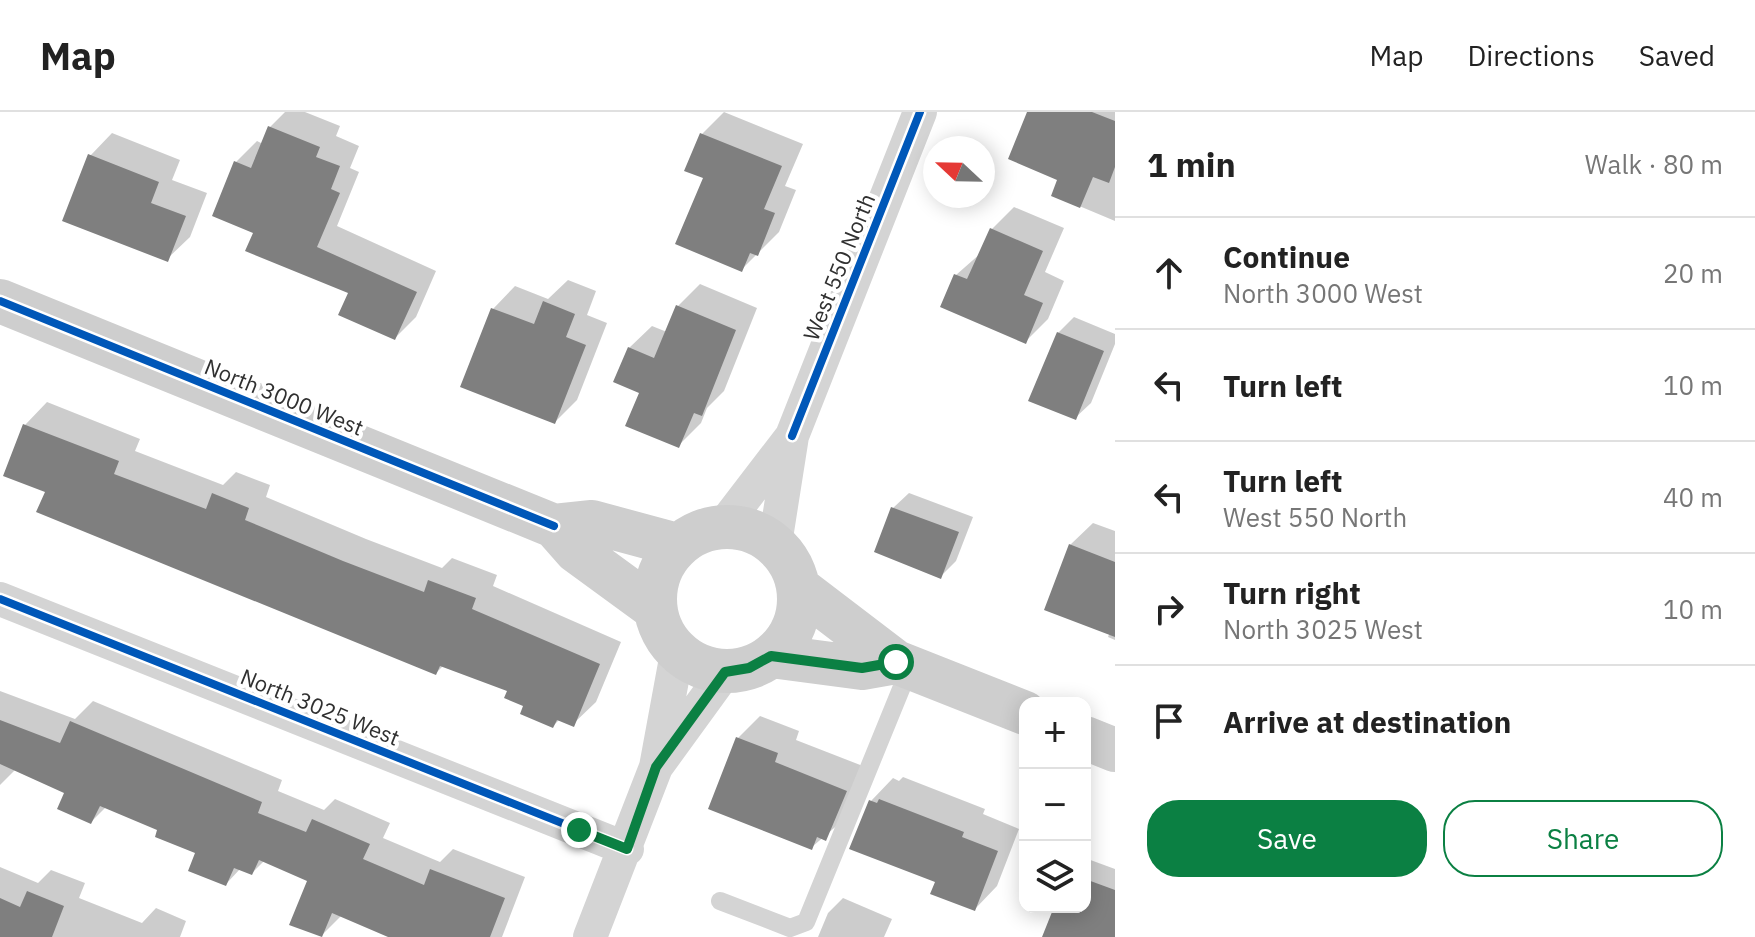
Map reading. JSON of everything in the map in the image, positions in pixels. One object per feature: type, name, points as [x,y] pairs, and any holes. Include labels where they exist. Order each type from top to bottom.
[{"type":"main road","name":"North 3000 West","points":[[0,301],[554,526],[576,551],[654,608]]},
{"type":"main road","name":"North 3000 West","points":[[554,526],[592,522],[677,545]]},
{"type":"main road","points":[[723,526],[748,529],[775,544],[791,564],[799,588],[798,614],[786,643],[749,668],[725,672],[700,667],[677,653],[662,632],[654,608],[655,583],[662,566],[677,545],[699,532],[723,526]]},
{"type":"main road","points":[[799,588],[903,664],[1019,711]]},
{"type":"main road","points":[[771,656],[862,668],[903,664]]},
{"type":"main road","points":[[1091,740],[1115,750]]},
{"type":"street","name":"West 550 North","points":[[775,544],[792,436],[920,112]]},
{"type":"street","name":"West 550 North","points":[[723,526],[792,436]]},
{"type":"street","name":"North 3025 West","points":[[0,599],[627,849]]},
{"type":"street","points":[[590,937],[627,849],[656,767],[677,653]]},
{"type":"street","points":[[656,767],[725,672]]},
{"type":"lane","points":[[720,901],[790,928],[806,922],[903,664]]},
{"type":"building","points":[[1027,112],[1092,112],[1115,121],[1115,167],[1109,183],[1093,177],[1080,208],[1051,196],[1057,180],[1008,159]]},
{"type":"building","points":[[268,126],[320,147],[316,157],[340,166],[331,189],[340,193],[317,247],[417,292],[395,340],[338,315],[348,293],[245,251],[253,233],[212,216],[234,161],[251,168]]},
{"type":"building","points":[[700,133],[782,166],[764,209],[775,213],[758,256],[750,253],[742,272],[675,244],[703,178],[684,171]]},
{"type":"building","points":[[88,154],[159,182],[151,203],[186,216],[168,262],[62,221]]},
{"type":"building","points":[[990,228],[1043,251],[1024,295],[1043,303],[1026,344],[940,307],[954,274],[967,279]]},
{"type":"building","points":[[543,301],[575,314],[566,337],[586,345],[555,424],[460,387],[491,308],[534,324]]},
{"type":"building","points":[[676,305],[736,330],[702,416],[694,413],[679,448],[625,426],[639,393],[613,382],[628,347],[654,358]]},
{"type":"building","points":[[1057,332],[1104,351],[1076,420],[1028,401]]},
{"type":"building","points":[[23,424],[119,461],[114,474],[206,509],[212,493],[249,508],[245,520],[343,561],[424,592],[428,580],[476,598],[472,609],[600,664],[574,727],[557,720],[553,728],[520,714],[523,706],[504,698],[507,691],[440,666],[436,675],[36,512],[45,492],[3,476]]},
{"type":"building","points":[[891,507],[959,532],[941,579],[874,552]]},
{"type":"building","points":[[1069,544],[1115,562],[1115,637],[1044,610]]},
{"type":"building","points":[[0,720],[60,743],[70,721],[262,802],[258,813],[306,832],[312,819],[370,844],[363,859],[424,885],[430,869],[505,898],[490,937],[388,937],[332,913],[322,937],[289,925],[307,881],[259,860],[252,875],[234,868],[226,886],[188,871],[195,853],[155,837],[157,830],[100,806],[91,824],[57,809],[64,793],[0,764]]},
{"type":"building","points":[[736,737],[778,753],[775,762],[847,791],[826,841],[817,837],[812,850],[708,809]]},
{"type":"building","points":[[879,799],[964,832],[962,837],[998,851],[975,911],[930,894],[935,882],[849,849],[869,800],[877,803]]},
{"type":"building","points":[[1091,881],[1115,890],[1115,937],[1042,937],[1052,913],[1091,913]]},
{"type":"building","points":[[27,891],[64,906],[52,937],[0,937],[0,898],[20,907]]},
{"type":"cycle path","points":[[792,436],[920,112]]},
{"type":"cycle path","points":[[0,301],[554,526]]},
{"type":"cycle path","points":[[0,599],[627,849]]},
{"type":"route","points":[[579,830],[627,849],[656,767],[725,672],[749,668],[771,656],[862,668],[896,662]]}]
